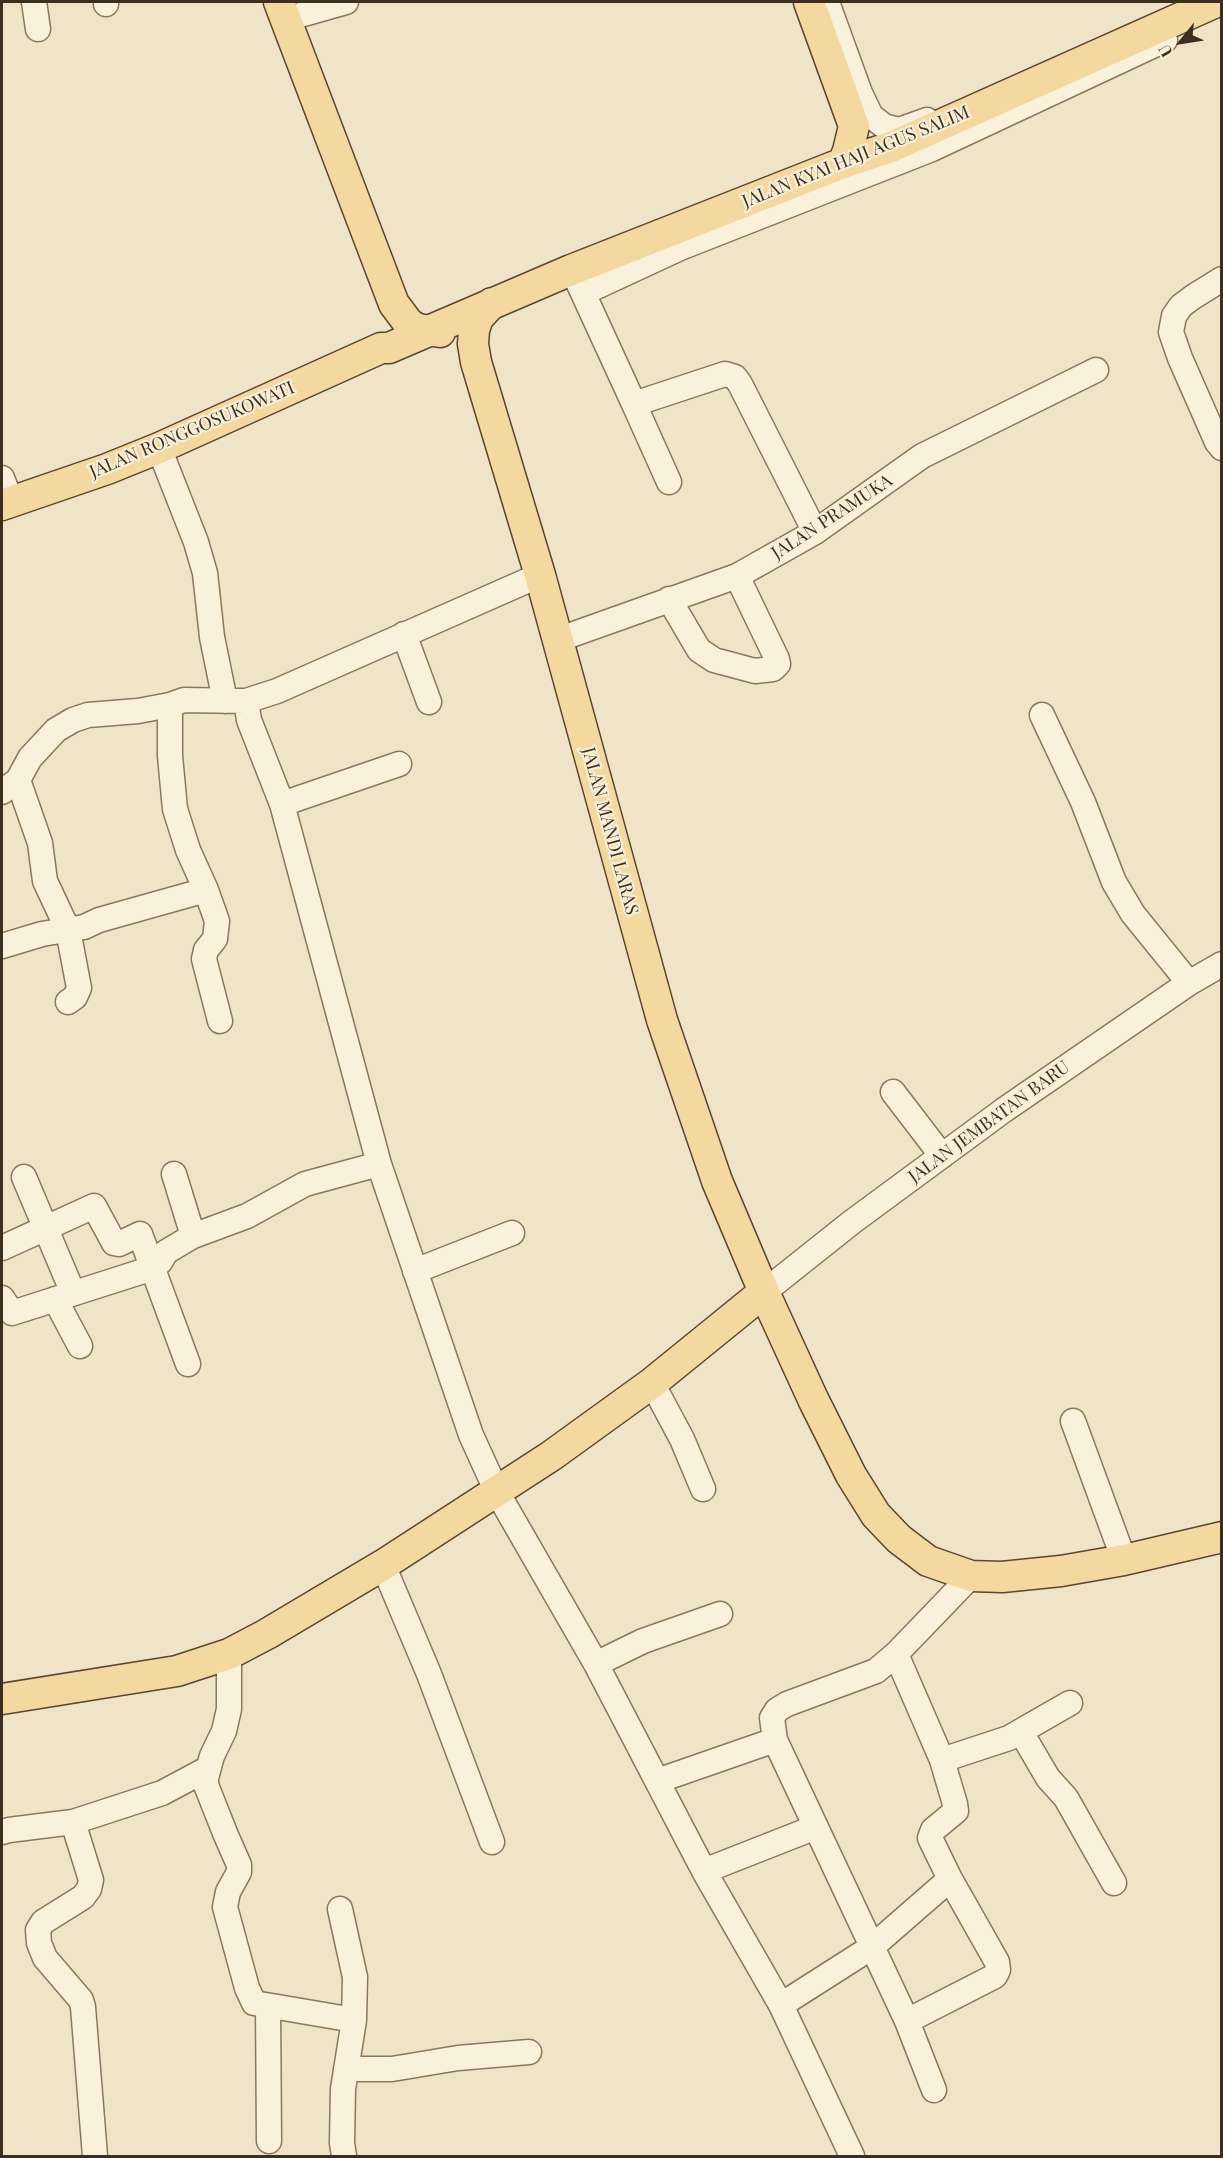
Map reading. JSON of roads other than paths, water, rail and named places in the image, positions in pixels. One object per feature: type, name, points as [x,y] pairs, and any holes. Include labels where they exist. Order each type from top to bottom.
[{"type":"main road","points":[[809,2],[854,126],[843,163]]},
{"type":"main road","name":"JALAN KYAI HAJI AGUS SALIM","points":[[429,331],[492,303],[577,282],[843,163],[891,147],[1216,2]]},
{"type":"main road","points":[[282,10],[394,304],[409,324],[418,329],[445,333],[456,339],[468,350],[476,362]]},
{"type":"main road","points":[[854,126],[872,139],[891,147]]},
{"type":"main road","points":[[476,362],[473,344],[474,330],[478,318],[492,303]]},
{"type":"main road","points":[[381,348],[393,331],[394,304]]},
{"type":"main road","name":"JALAN RONGGOSUKOWATI","points":[[5,495],[107,469],[381,348],[389,348],[429,331]]},
{"type":"main road","name":"JALAN MANDI LARAS","points":[[476,362],[540,575],[677,1068],[717,1181],[764,1292],[851,1475],[876,1515],[899,1539],[928,1561],[971,1576],[1002,1577],[1061,1571],[1124,1560],[1221,1537]]},
{"type":"main road","points":[[2,1699],[177,1671],[229,1654],[267,1634],[383,1565],[497,1492],[652,1383],[764,1292]]},
{"type":"street","points":[[34,2],[38,29]]},
{"type":"street","points":[[282,10],[346,2]]},
{"type":"street","points":[[827,2],[860,93],[871,116],[884,126],[898,130],[928,120],[1186,2]]},
{"type":"street","points":[[669,482],[577,282],[680,248],[932,149],[1221,13]]},
{"type":"street","points":[[1221,279],[1181,306],[1174,316],[1171,332],[1184,369],[1221,448]]},
{"type":"street","name":"JALAN PRAMUKA","points":[[557,640],[736,576],[815,532],[922,456],[1096,370]]},
{"type":"street","points":[[634,404],[725,374],[735,377],[815,532]]},
{"type":"street","points":[[159,448],[196,542],[205,573],[212,637],[235,701],[249,720],[282,804],[380,1164],[471,1435],[497,1492],[596,1664],[704,1871],[781,2005],[852,2157]]},
{"type":"street","points":[[68,1002],[75,997],[80,988],[68,930],[45,881],[40,843],[10,786],[30,758],[56,730],[73,720],[88,715],[138,711],[184,700],[235,701],[269,694],[540,575]]},
{"type":"street","points":[[669,599],[699,651],[714,660],[755,671],[773,669],[778,664],[777,659],[736,576]]},
{"type":"street","points":[[404,634],[429,702]]},
{"type":"street","points":[[170,705],[170,756],[175,809],[188,850],[217,921],[216,939],[206,950],[204,959],[220,1022]]},
{"type":"street","points":[[1047,725],[1083,802],[1114,882],[1133,914],[1189,982]]},
{"type":"street","points":[[282,804],[399,764]]},
{"type":"street","points":[[2,946],[42,934],[84,927],[99,920],[206,890]]},
{"type":"street","name":"JALAN JEMBATAN BARU","points":[[764,1292],[860,1216],[1004,1110],[1189,982],[1221,964]]},
{"type":"street","points":[[893,1092],[942,1156]]},
{"type":"street","points":[[2,1298],[12,1313],[114,1282],[153,1268],[166,1252],[193,1236],[247,1216],[305,1184],[380,1164]]},
{"type":"street","points":[[174,1174],[193,1236]]},
{"type":"street","points":[[24,1177],[47,1228],[80,1347]]},
{"type":"street","points":[[2,1248],[94,1206],[114,1243],[119,1244],[138,1234],[142,1236],[188,1364]]},
{"type":"street","points":[[415,1271],[512,1233]]},
{"type":"street","points":[[652,1383],[682,1439],[703,1489]]},
{"type":"street","points":[[1073,1421],[1124,1560]]},
{"type":"street","points":[[383,1565],[429,1674],[492,1842]]},
{"type":"street","points":[[934,2090],[907,2021],[775,1740],[771,1718],[777,1710],[787,1704],[876,1671],[896,1654],[971,1576]]},
{"type":"street","points":[[596,1664],[643,1641],[720,1614]]},
{"type":"street","points":[[229,1654],[229,1709],[225,1731],[207,1769],[207,1785],[239,1865],[239,1872],[228,1892],[225,1907],[250,1996],[254,2003],[354,2020]]},
{"type":"street","points":[[896,1654],[942,1761],[956,1811],[933,1830],[930,1838],[950,1879],[997,1962],[998,1970],[995,1976],[907,2021]]},
{"type":"street","points":[[942,1761],[1009,1738],[1070,1703]]},
{"type":"street","points":[[1021,1732],[1040,1765],[1066,1798],[1114,1883]]},
{"type":"street","points":[[657,1781],[775,1740]]},
{"type":"street","points":[[2,1832],[73,1822],[162,1793],[207,1769]]},
{"type":"street","points":[[73,1822],[91,1880],[90,1888],[83,1897],[43,1922],[38,1930],[39,1943],[45,1958],[81,2000],[83,2007],[89,2156]]},
{"type":"street","points":[[704,1871],[816,1827]]},
{"type":"street","points":[[781,2005],[872,1947],[950,1879]]},
{"type":"street","points":[[340,1909],[355,1977],[354,2020],[343,2089],[344,2157]]},
{"type":"street","points":[[268,2006],[269,2141]]},
{"type":"street","points":[[346,2069],[392,2069],[458,2058],[529,2052]]}]
